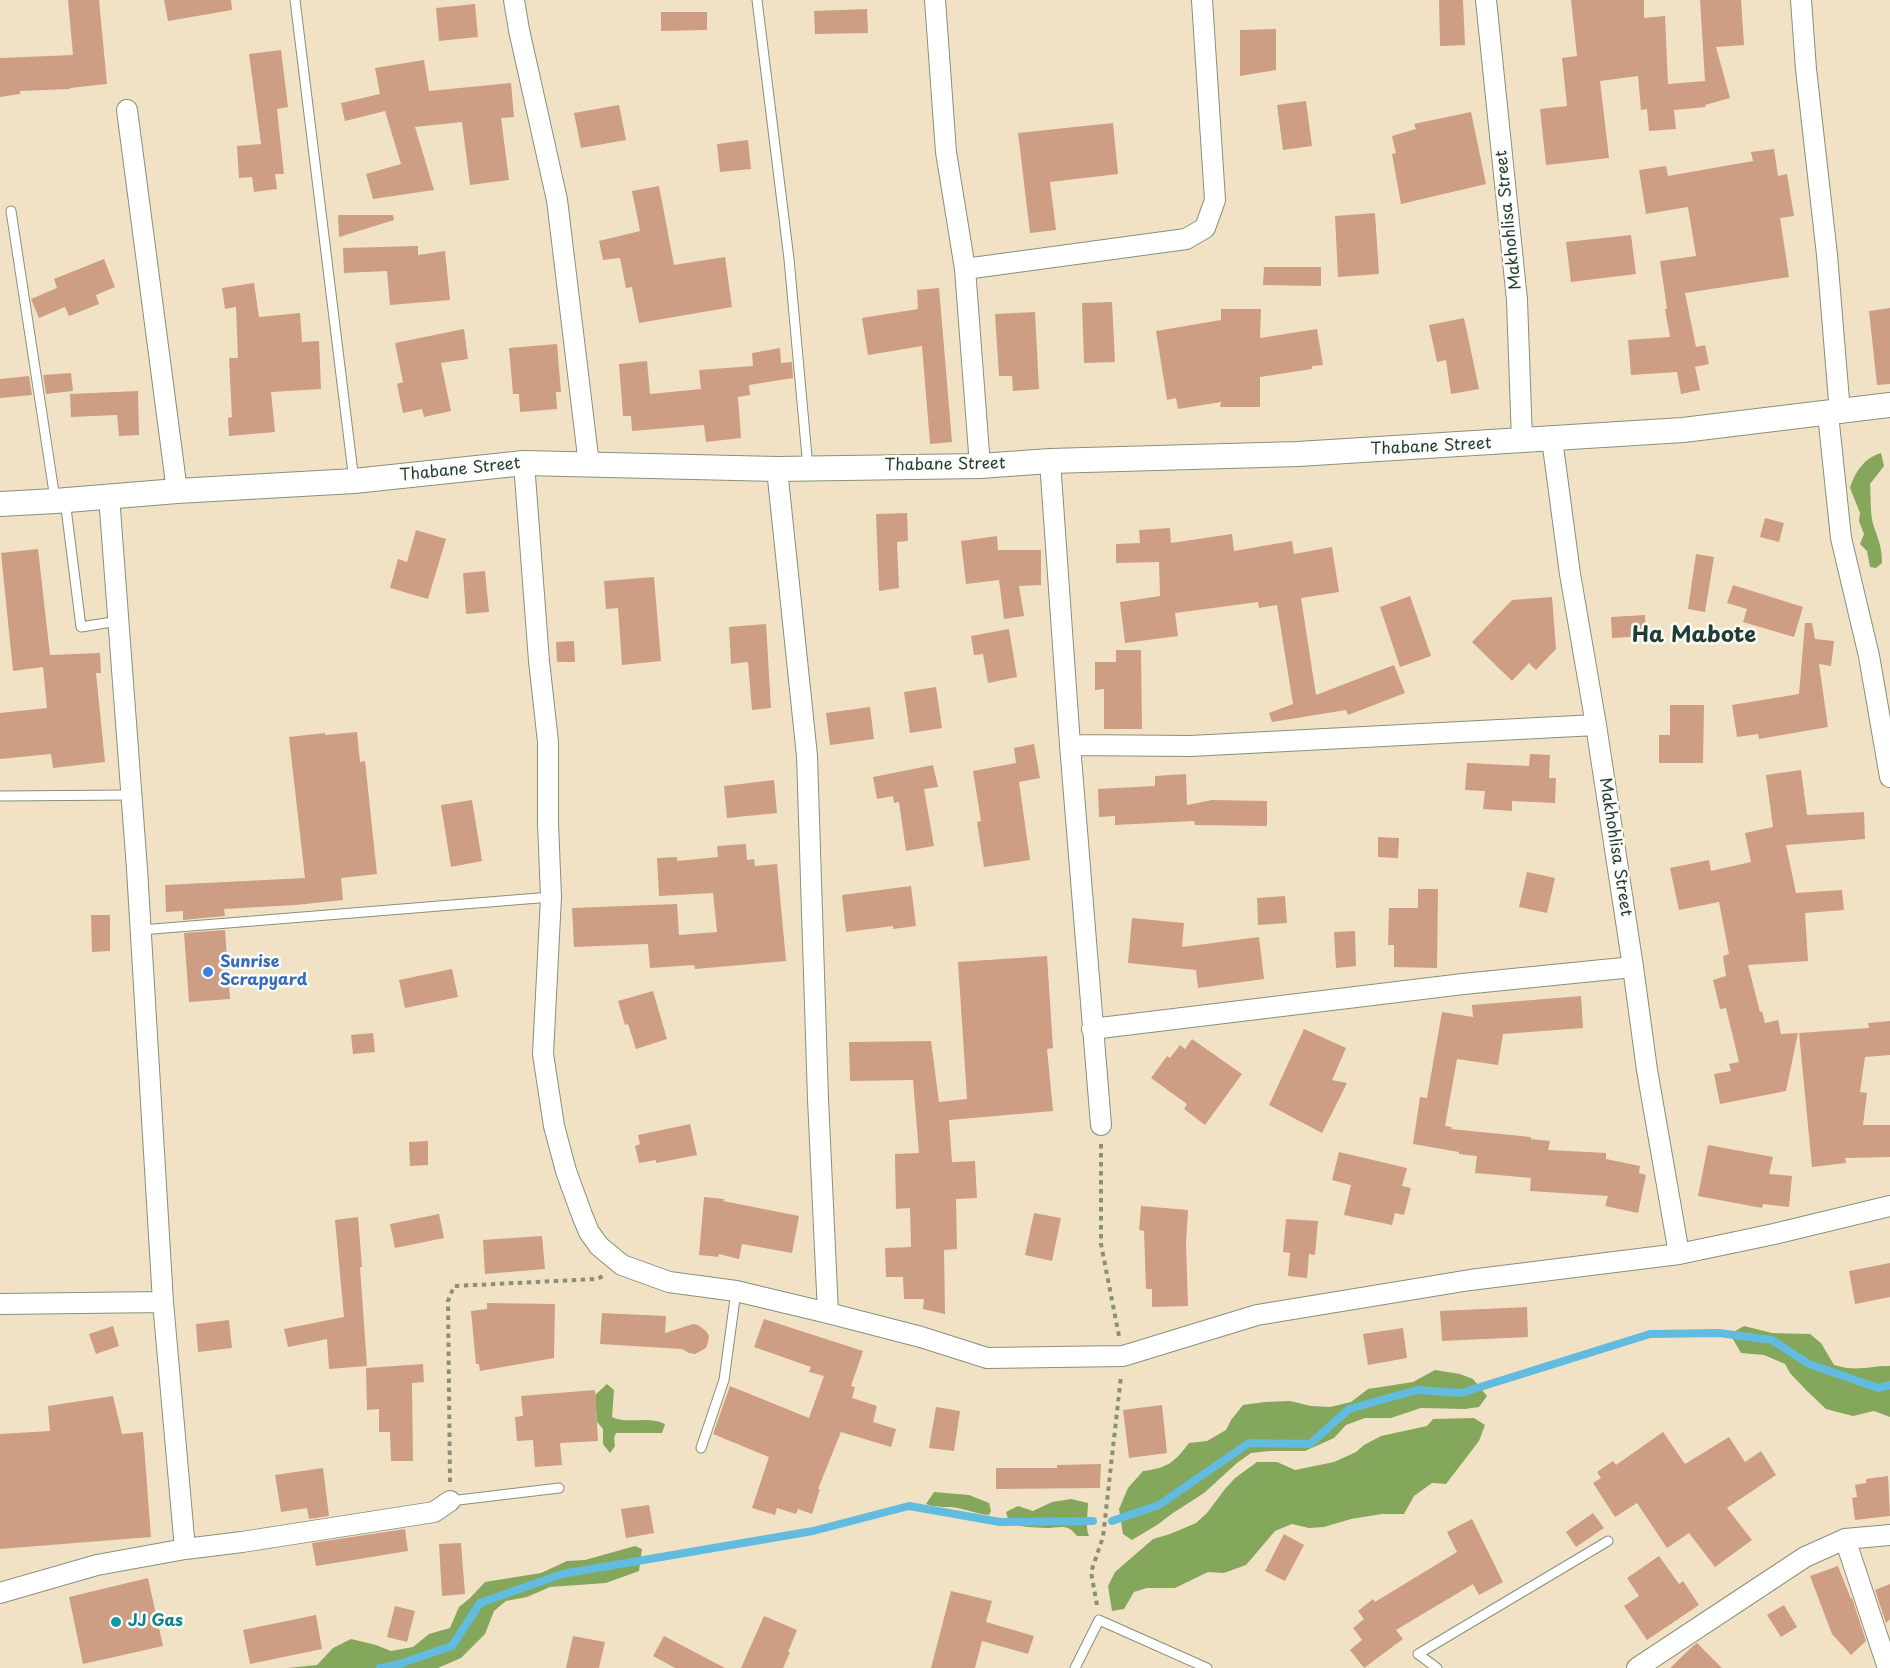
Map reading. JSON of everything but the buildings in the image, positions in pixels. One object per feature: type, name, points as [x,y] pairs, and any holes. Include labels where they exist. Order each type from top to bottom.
[{"type":"street","points":[[514,0],[557,200],[589,465]]},
{"type":"street","points":[[935,0],[946,152],[964,269],[980,466]]},
{"type":"street","points":[[964,269],[1186,239],[1205,228],[1215,200],[1202,0]]},
{"type":"street","name":"Makhohlisa Street","points":[[1486,0],[1517,300],[1522,441]]},
{"type":"street","points":[[1801,0],[1806,69],[1827,255],[1841,538],[1869,656],[1890,777]]},
{"type":"street","points":[[127,110],[177,491]]},
{"type":"street","name":"Thabane Street","points":[[0,504],[354,481],[524,463],[777,469],[980,466],[1050,461],[1298,454],[1683,430],[1890,405]]},
{"type":"street","name":"Makhohlisa Street","points":[[1552,439],[1570,574],[1596,725],[1647,1070],[1679,1254]]},
{"type":"street","points":[[1050,461],[1070,746],[1101,1125]]},
{"type":"street","points":[[524,463],[539,661],[548,742],[551,897],[543,1054],[554,1126],[566,1171],[589,1232],[599,1246],[622,1265],[669,1282],[736,1291],[921,1337],[987,1358],[1123,1356],[1257,1315],[1470,1280],[1679,1254],[1890,1206]]},
{"type":"street","points":[[777,469],[807,756],[818,1099],[828,1313]]},
{"type":"street","points":[[109,496],[141,930],[163,1302],[186,1549]]},
{"type":"street","points":[[1070,746],[1190,746],[1596,725]]},
{"type":"street","points":[[1092,1029],[1463,984],[1633,967]]},
{"type":"street","points":[[0,1305],[163,1302]]},
{"type":"street","points":[[0,1593],[97,1565],[186,1549],[435,1512],[450,1502]]},
{"type":"street","points":[[1637,1668],[1805,1557],[1845,1539],[1890,1535]]},
{"type":"street","points":[[1845,1539],[1888,1668]]},
{"type":"lane","points":[[295,0],[354,481]]},
{"type":"lane","points":[[757,0],[789,259],[808,468]]},
{"type":"lane","points":[[11,211],[81,627],[118,621]]},
{"type":"lane","points":[[0,796],[131,795]]},
{"type":"lane","points":[[141,930],[551,897]]},
{"type":"lane","points":[[700,1448],[724,1380],[736,1291]]},
{"type":"lane","points":[[450,1502],[559,1488]]},
{"type":"lane","points":[[1437,1668],[1418,1654],[1608,1541]]},
{"type":"lane","points":[[1075,1668],[1099,1620],[1208,1668]]},
{"type":"path","points":[[1099,1620],[1091,1572],[1103,1537],[1123,1356],[1101,1244],[1101,1125]]},
{"type":"path","points":[[450,1502],[448,1301],[454,1286],[597,1279],[622,1265]]},
{"type":"green space","points":[[1881,453],[1884,466],[1870,484],[1872,519],[1882,557],[1882,563],[1876,568],[1870,567],[1867,551],[1860,544],[1864,534],[1859,521],[1860,513],[1850,488],[1861,466],[1870,458]]},
{"type":"green space","points":[[1744,1326],[1772,1333],[1810,1334],[1821,1343],[1834,1365],[1856,1368],[1890,1366],[1890,1417],[1874,1411],[1853,1416],[1826,1409],[1790,1373],[1785,1364],[1764,1355],[1741,1353],[1730,1334]]},
{"type":"green space","points":[[1435,1370],[1460,1374],[1473,1379],[1487,1396],[1479,1407],[1421,1408],[1391,1418],[1365,1418],[1346,1425],[1334,1438],[1305,1451],[1251,1453],[1204,1493],[1157,1525],[1132,1540],[1123,1534],[1119,1509],[1128,1488],[1143,1471],[1164,1466],[1174,1460],[1189,1443],[1207,1441],[1226,1430],[1243,1405],[1290,1401],[1311,1406],[1330,1407],[1351,1402],[1368,1389],[1413,1382]]},
{"type":"green space","points":[[607,1384],[614,1390],[612,1417],[624,1420],[658,1421],[665,1424],[662,1433],[616,1433],[615,1446],[610,1453],[603,1444],[603,1429],[597,1422],[595,1395]]},
{"type":"green space","points":[[1474,1418],[1485,1425],[1479,1441],[1446,1484],[1432,1483],[1414,1496],[1404,1514],[1382,1514],[1351,1519],[1324,1527],[1309,1528],[1292,1524],[1275,1531],[1246,1565],[1224,1573],[1208,1572],[1175,1588],[1147,1588],[1134,1592],[1124,1609],[1112,1611],[1108,1586],[1115,1572],[1153,1539],[1196,1523],[1235,1478],[1257,1462],[1277,1462],[1295,1470],[1334,1462],[1356,1452],[1381,1436],[1427,1426],[1433,1419]]},
{"type":"green space","points":[[934,1492],[969,1495],[989,1503],[991,1511],[989,1515],[926,1504]]},
{"type":"green space","points":[[1071,1499],[1088,1503],[1089,1536],[1077,1536],[1064,1527],[1018,1525],[1009,1522],[1006,1512],[1018,1506],[1033,1511],[1052,1502]]},
{"type":"green space","points":[[635,1546],[642,1549],[639,1571],[606,1583],[550,1587],[527,1597],[506,1601],[494,1611],[485,1634],[461,1658],[438,1668],[287,1668],[317,1665],[333,1648],[351,1639],[391,1651],[413,1647],[429,1634],[450,1628],[459,1607],[485,1582],[541,1573],[567,1561],[585,1560]]},
{"type":"waterway","points":[[1112,1521],[1159,1505],[1249,1443],[1310,1444],[1349,1409],[1417,1390],[1461,1393],[1650,1334],[1719,1333],[1772,1340],[1809,1364],[1878,1388],[1890,1385]]},
{"type":"waterway","points":[[380,1668],[396,1665],[452,1646],[480,1603],[562,1574],[813,1531],[909,1506],[1000,1522],[1093,1521]]},
{"type":"place","name":"Sunrise Scrapyard","points":[[208,972]]},
{"type":"place","name":"JJ Gas","points":[[116,1622]]},
{"type":"district","name":"Ha Mabote","points":[[1694,636]]}]
